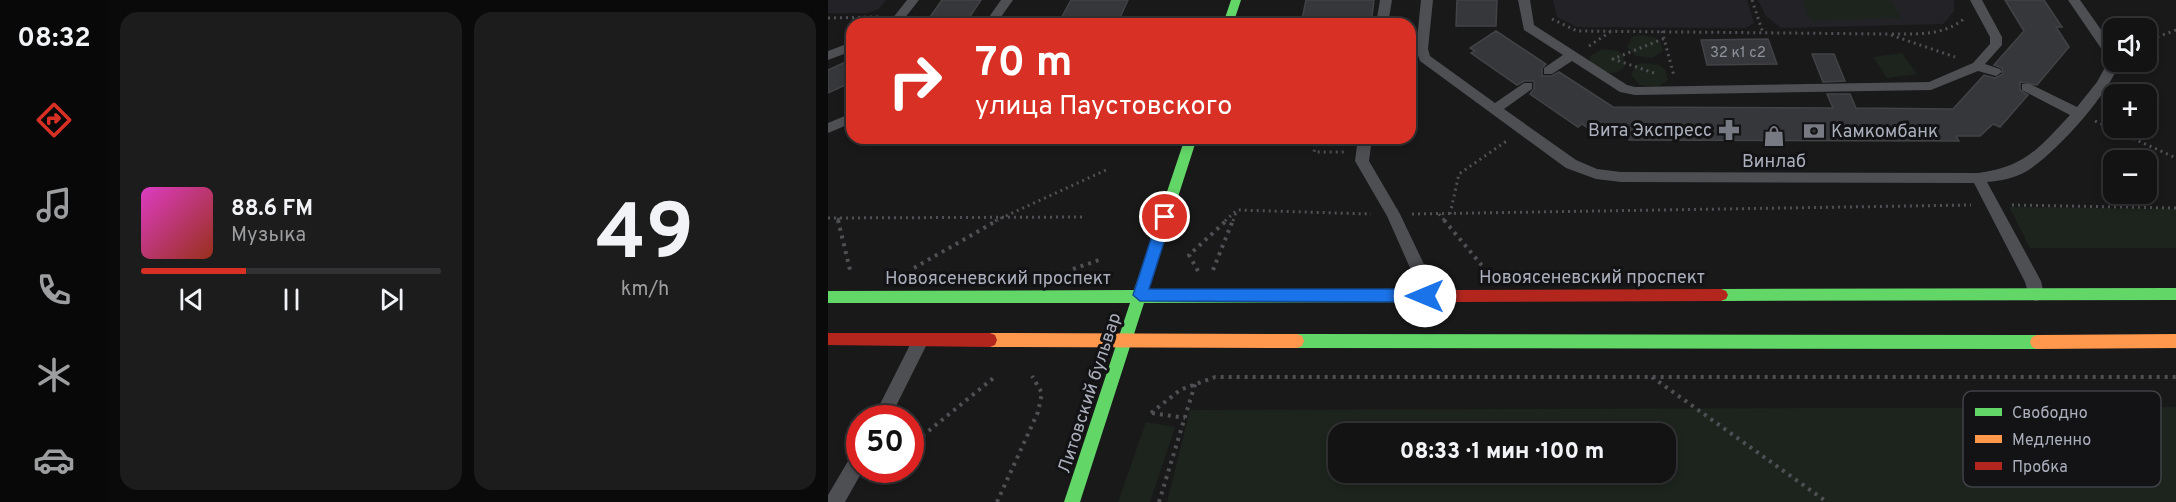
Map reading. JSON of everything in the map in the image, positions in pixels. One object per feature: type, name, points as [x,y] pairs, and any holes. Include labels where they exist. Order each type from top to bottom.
[{"type":"main road","points":[[1230,18],[1236,0]]},
{"type":"main road","name":"Литовский бульвар","points":[[1072,502],[1189,144]]},
{"type":"main road","name":"Новоясеневский проспект","points":[[828,297],[2176,294]]},
{"type":"main road","points":[[828,339],[1789,343],[2176,340]]},
{"type":"lane","points":[[899,18],[913,0]]},
{"type":"lane","points":[[994,18],[1006,0]]},
{"type":"lane","points":[[1383,18],[1386,0]]},
{"type":"lane","points":[[1427,0],[1422,49],[1424,58],[1571,164],[1596,174],[1621,177],[1978,178],[2004,175],[2026,165],[2078,113],[2112,72]]},
{"type":"lane","points":[[2074,0],[2103,44]]},
{"type":"lane","points":[[1524,3],[1527,27],[1624,89],[1635,91],[1931,86],[1977,66],[1995,45],[1996,37],[1973,4]]},
{"type":"lane","points":[[828,56],[846,48]]},
{"type":"lane","points":[[1548,71],[1572,55]]},
{"type":"lane","points":[[1977,66],[1996,72]]},
{"type":"lane","points":[[1495,109],[1528,86]]},
{"type":"lane","points":[[2026,87],[2078,113]]},
{"type":"lane","points":[[828,128],[846,120]]},
{"type":"lane","points":[[1364,145],[1362,161],[1393,214],[1423,279],[1425,296]]},
{"type":"lane","points":[[1978,178],[1994,204],[2033,281],[2036,294]]},
{"type":"lane","points":[[887,405],[921,340]]},
{"type":"lane","points":[[835,502],[846,482]]},
{"type":"path","points":[[1752,0],[1763,33]]},
{"type":"path","points":[[1524,3],[1577,31],[1662,30],[1888,34],[1942,31],[1956,27],[1973,4]]},
{"type":"path","points":[[828,18],[846,19]]},
{"type":"path","points":[[1662,30],[1665,38],[1675,80],[1613,59],[1665,38]]},
{"type":"path","points":[[2157,37],[2176,30]]},
{"type":"path","points":[[1572,55],[1611,31]]},
{"type":"path","points":[[1888,34],[1977,66]]},
{"type":"path","points":[[2078,113],[2176,158]]},
{"type":"path","points":[[1450,214],[1459,174],[1523,130]]},
{"type":"path","points":[[1316,144],[1314,152],[1364,145]]},
{"type":"path","points":[[913,269],[1001,218],[1106,171]]},
{"type":"path","points":[[1190,255],[1237,210],[1450,214],[1994,204],[2176,208]]},
{"type":"path","points":[[1209,280],[1237,210]]},
{"type":"path","points":[[828,218],[1085,217]]},
{"type":"path","points":[[838,218],[851,274]]},
{"type":"path","points":[[924,435],[996,376]]},
{"type":"path","points":[[997,502],[1038,412],[1042,393],[1032,376]]},
{"type":"path","points":[[1185,418],[1151,413],[1172,394],[1196,380],[1215,377],[2176,377]]},
{"type":"path","points":[[1651,377],[1827,502]]},
{"type":"path","points":[[1159,502],[1196,380]]},
{"type":"shaded area","points":[[828,0],[886,0],[879,9],[867,13],[828,13]]},
{"type":"shaded area","points":[[1553,0],[1747,0],[1754,23],[1746,28],[1577,27],[1557,17]]},
{"type":"shaded area","points":[[1758,0],[1954,0],[1954,11],[1943,24],[1781,28],[1766,16]]},
{"type":"shaded area","points":[[1802,0],[1891,0],[1901,18],[1811,21]]},
{"type":"shaded area","points":[[1639,35],[1654,37],[1660,41],[1663,51],[1652,58],[1636,56],[1627,47],[1632,37]]},
{"type":"shaded area","points":[[1602,49],[1618,51],[1623,55],[1625,66],[1611,73],[1590,62],[1590,56]]},
{"type":"shaded area","points":[[1902,53],[1917,74],[1887,78],[1873,57]]},
{"type":"shaded area","points":[[1643,63],[1659,65],[1665,69],[1668,80],[1657,87],[1640,85],[1631,75],[1636,65]]},
{"type":"shaded area","points":[[2009,207],[2176,209],[2176,248],[2030,248]]},
{"type":"shaded area","points":[[2161,407],[2176,407],[2176,502],[1167,502],[1190,410],[1963,408],[1963,487],[2161,487]]},
{"type":"shaded area","points":[[1146,422],[1175,427],[1150,502],[1118,502]]},
{"type":"building","points":[[942,0],[981,0],[969,18],[929,18]]},
{"type":"building","points":[[1071,0],[1128,0],[1120,18],[1061,18]]},
{"type":"building","points":[[1306,0],[1374,0],[1372,18],[1302,18]]},
{"type":"building","points":[[1457,0],[1497,0],[1496,26],[1456,26]]},
{"type":"building","points":[[2005,0],[2044,0],[2062,27],[2056,27],[2069,47],[2037,85],[2020,82],[2020,90],[2028,95],[2000,127],[1993,124],[1980,136],[1956,136],[1959,141],[1629,140],[1628,135],[1620,135],[1619,128],[1594,123],[1588,128],[1582,124],[1578,127],[1530,94],[1534,89],[1534,81],[1524,81],[1517,85],[1471,53],[1475,51],[1470,48],[1496,31],[1546,64],[1542,68],[1542,76],[1552,76],[1559,72],[1613,107],[1833,108],[1827,94],[1850,94],[1856,108],[1953,109],[1984,75],[1995,78],[2003,74],[2002,68],[1994,65],[2024,31]]},
{"type":"building","points":[[1768,39],[1777,64],[1707,65],[1701,40]]},
{"type":"building","points":[[1812,54],[1834,54],[1845,81],[1823,82]]},
{"type":"building","points":[[846,62],[846,85],[828,93],[828,70]]},
{"type":"traffic: fast","points":[[1230,18],[1236,0]]},
{"type":"traffic: fast","points":[[1072,502],[1189,144]]},
{"type":"traffic: fast","points":[[1721,295],[2176,294]]},
{"type":"traffic: fast","points":[[828,297],[1455,296]]},
{"type":"traffic: fast","points":[[1297,341],[2037,342]]},
{"type":"traffic: slow","points":[[990,340],[1297,341]]},
{"type":"traffic: slow","points":[[2037,342],[2176,341]]},
{"type":"traffic: jam","points":[[1455,296],[1721,295]]},
{"type":"traffic: jam","points":[[828,339],[990,340]]},
{"type":"place","name":"Вита Экспресс","points":[[1729,130]]},
{"type":"place","name":"Камкомбанк","points":[[1814,131]]},
{"type":"place","name":"Винлаб","points":[[1774,136]]},
{"type":"route","points":[[1165,217],[1140,295],[1425,296]]}]
